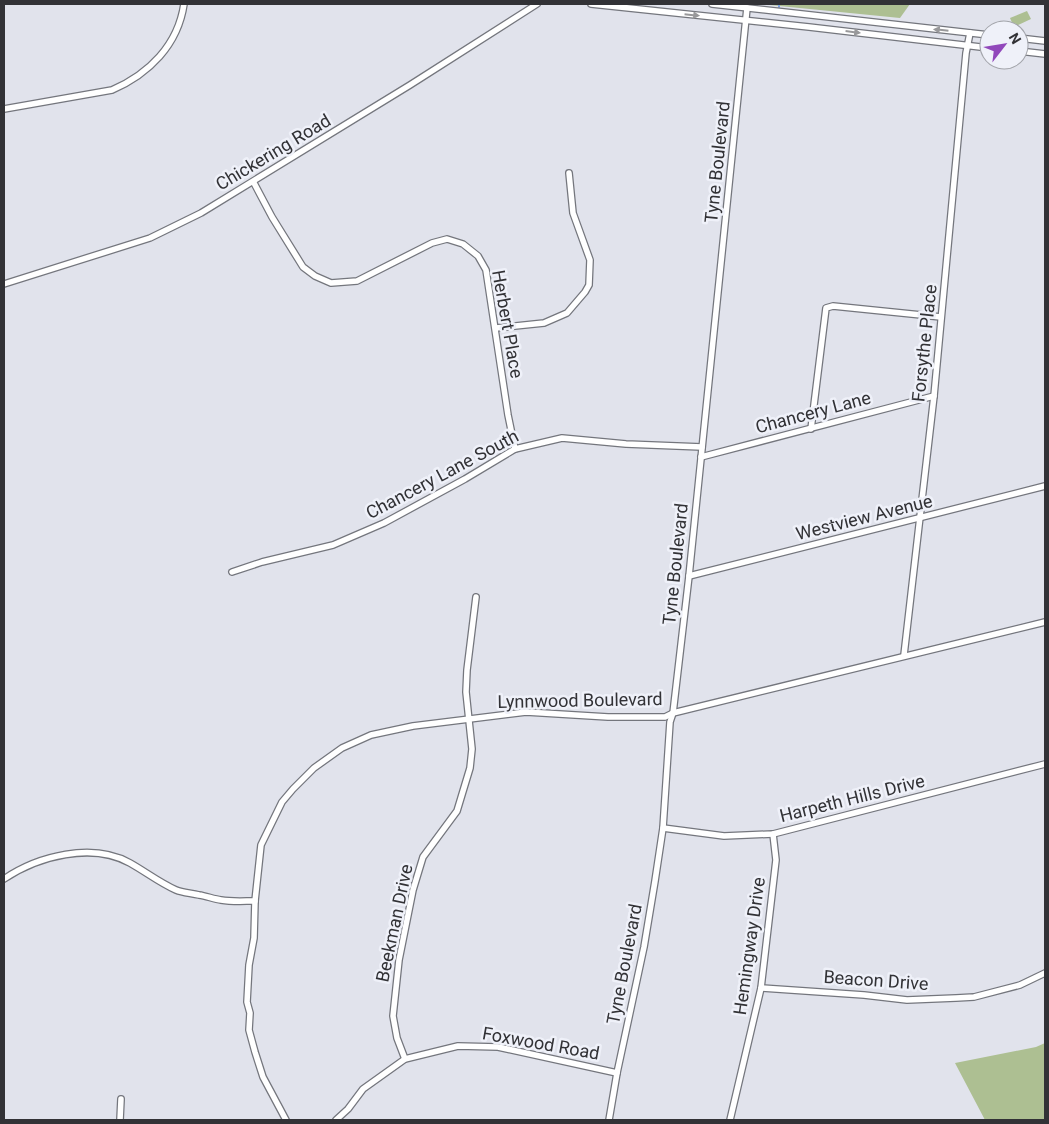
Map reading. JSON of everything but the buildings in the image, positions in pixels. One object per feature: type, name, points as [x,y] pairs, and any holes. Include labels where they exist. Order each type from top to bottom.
[{"type":"street","points":[[4,109],[112,90],[128,83],[156,62],[174,36],[184,4]]},
{"type":"street","name":"Chickering Road","points":[[4,284],[150,238],[201,213],[254,183],[537,4]]},
{"type":"street","points":[[591,4],[631,6],[979,47]]},
{"type":"street","points":[[712,4],[979,34]]},
{"type":"street","name":"Tyne Boulevard","points":[[609,1120],[617,1072],[644,947],[663,828],[670,722],[673,713],[689,576],[747,8]]},
{"type":"street","name":"Forsythe Place","points":[[904,655],[934,396],[966,53],[970,33]]},
{"type":"street","points":[[1029,39],[1045,41]]},
{"type":"street","points":[[1029,52],[1045,54]]},
{"type":"street","points":[[496,328],[544,323],[566,313],[585,292],[588,285],[590,260],[573,213],[569,173]]},
{"type":"street","name":"Herbert Place","points":[[254,183],[272,217],[303,266],[315,276],[331,283],[357,281],[432,243],[447,239],[463,244],[478,256],[486,270],[514,449]]},
{"type":"street","points":[[811,429],[826,308],[833,306],[941,317]]},
{"type":"street","name":"Chancery Lane","points":[[701,457],[934,396]]},
{"type":"street","name":"Chancery Lane South","points":[[232,572],[262,562],[333,545],[384,523],[465,479],[514,449],[562,438],[624,444],[702,448]]},
{"type":"street","name":"Westview Avenue","points":[[689,576],[1045,486]]},
{"type":"street","name":"Beekman Drive","points":[[405,1059],[397,1038],[393,1016],[399,960],[413,890],[423,857],[457,811],[470,768],[472,749],[466,692],[466,670],[476,597]]},
{"type":"street","name":"Lynnwood Boulevard","points":[[286,1120],[264,1077],[249,1030],[250,1013],[247,1002],[249,965],[254,938],[255,901],[262,845],[282,802],[314,768],[342,748],[371,735],[413,726],[526,712],[664,717],[673,713],[904,655],[1045,622]]},
{"type":"street","name":"Harpeth Hills Drive","points":[[663,828],[724,836],[773,834],[1045,764]]},
{"type":"street","name":"Hemingway Drive","points":[[730,1120],[762,988],[776,860],[773,834]]},
{"type":"street","points":[[4,879],[17,870],[50,858],[83,852],[110,855],[130,863],[155,880],[179,891],[220,900],[255,901]]},
{"type":"street","name":"Beacon Drive","points":[[762,988],[907,1000],[956,998],[974,997],[1020,985],[1045,973]]},
{"type":"street","name":"Foxwood Road","points":[[336,1120],[348,1109],[363,1089],[405,1059],[458,1046],[498,1047],[617,1072]]},
{"type":"street","points":[[120,1120],[121,1099]]},
{"type":"green space","points":[[759,4],[910,4],[900,18]]},
{"type":"green space","points":[[1027,11],[1031,19],[1011,20],[1010,18]]},
{"type":"green space","points":[[1045,1043],[1045,1120],[985,1120],[955,1063],[1036,1047]]}]
